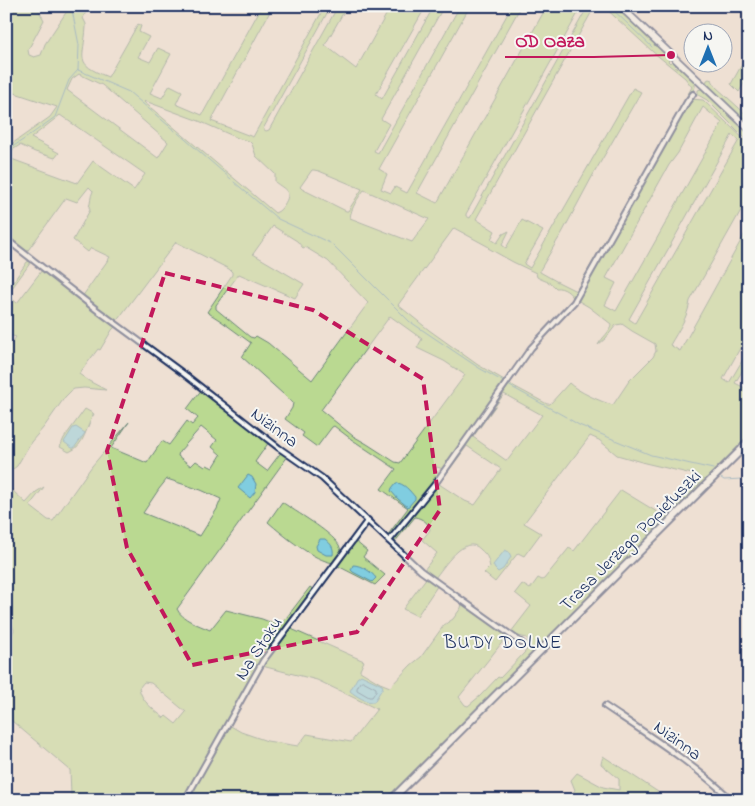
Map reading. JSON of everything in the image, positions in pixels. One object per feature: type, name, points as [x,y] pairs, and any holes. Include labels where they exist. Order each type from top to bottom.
[{"type":"main road","points":[[620,6],[749,129]]},
{"type":"main road","name":"Trasa Jerzego Popiełuszki","points":[[391,800],[749,443]]},
{"type":"street","points":[[389,542],[439,478],[531,348],[574,302],[693,94]]},
{"type":"street","name":"Nizinna","points":[[6,239],[76,294],[322,478],[410,561],[522,643]]},
{"type":"street","name":"Na Stoku","points":[[185,800],[263,660],[368,520]]},
{"type":"street","name":"Nizinna","points":[[605,706],[697,770],[732,800]]},
{"type":"highlighted area","points":[[165,273],[313,310],[423,379],[440,510],[357,632],[192,665],[127,548],[107,451]]},
{"type":"green space","points":[[6,6],[41,6],[39,11],[44,20],[28,50],[29,55],[34,57],[41,55],[45,44],[67,11],[68,6],[89,6],[83,18],[86,27],[83,59],[90,68],[108,77],[138,24],[141,26],[139,32],[149,37],[138,57],[150,62],[158,48],[171,54],[150,93],[162,98],[170,85],[182,91],[176,104],[202,115],[262,6],[273,6],[211,121],[253,137],[325,6],[331,6],[263,129],[266,131],[269,130],[338,6],[347,6],[325,45],[356,69],[391,6],[426,6],[376,94],[382,99],[434,6],[444,6],[381,119],[389,124],[374,151],[378,153],[460,6],[470,6],[379,169],[387,174],[381,189],[391,193],[395,187],[407,193],[512,6],[521,6],[417,193],[437,203],[547,6],[582,6],[466,214],[470,218],[588,6],[595,6],[476,219],[495,231],[491,239],[497,243],[503,234],[509,231],[502,245],[506,248],[522,220],[543,231],[524,264],[530,268],[633,88],[641,92],[540,270],[540,272],[576,291],[692,87],[685,78],[653,52],[603,6],[615,6],[670,59],[668,61],[670,63],[672,61],[676,65],[674,67],[678,66],[682,72],[695,82],[695,87],[574,300],[567,291],[556,288],[537,277],[536,273],[454,228],[398,305],[478,365],[506,381],[443,469],[437,467],[435,470],[440,473],[439,476],[389,537],[387,536],[408,508],[381,489],[396,469],[334,426],[317,447],[302,436],[304,433],[285,419],[293,403],[242,357],[251,343],[207,312],[232,275],[229,269],[176,242],[116,322],[82,297],[110,257],[91,248],[88,252],[73,240],[90,210],[93,191],[89,187],[77,202],[66,198],[26,253],[6,237],[6,194],[8,192],[6,190],[6,157],[77,183],[93,161],[134,190],[145,174],[60,115],[31,138],[59,153],[55,158],[20,145],[6,154],[6,148],[50,117],[57,107],[6,90]],"holes":[[[79,74],[102,85],[168,142],[158,158],[67,90],[72,79]],[[144,102],[249,141],[256,156],[275,174],[275,182],[287,191],[288,197],[284,205],[275,213]],[[312,170],[319,171],[362,189],[348,211],[346,211],[300,187]],[[364,190],[429,219],[412,242],[350,218],[353,207]],[[273,226],[297,241],[303,248],[305,247],[328,261],[368,303],[312,380],[268,343],[256,336],[254,338],[250,337],[216,309],[216,305],[239,274],[295,298],[304,284],[253,254]],[[390,316],[422,339],[417,348],[444,361],[465,375],[400,463],[395,462],[353,436],[321,410]]]},
{"type":"green space","points":[[749,52],[749,75],[739,92],[731,84]]},
{"type":"green space","points":[[709,79],[749,117],[749,126],[706,84]]},
{"type":"green space","points":[[701,89],[749,133],[749,142],[707,100],[698,95],[698,90]]},
{"type":"green space","points":[[691,99],[703,100],[749,144],[749,196],[690,301],[685,318],[670,345],[680,351],[749,226],[749,332],[723,379],[729,383],[749,349],[749,360],[735,383],[749,390],[749,439],[709,475],[386,800],[186,800],[229,725],[241,732],[267,741],[298,746],[307,734],[351,742],[377,709],[317,680],[262,666],[289,628],[364,661],[360,671],[390,687],[421,657],[444,625],[453,619],[461,608],[462,603],[508,635],[459,697],[468,706],[498,677],[500,678],[527,650],[522,645],[526,645],[527,638],[514,635],[511,632],[531,606],[515,593],[522,584],[530,589],[538,578],[544,579],[569,548],[574,551],[621,490],[662,515],[699,478],[692,474],[617,455],[599,440],[590,436],[524,523],[541,533],[524,556],[518,553],[495,582],[484,573],[490,567],[487,556],[474,545],[468,545],[455,554],[435,578],[424,570],[437,553],[422,540],[430,530],[430,527],[420,518],[415,517],[394,543],[394,538],[435,485],[508,383],[547,404],[550,404],[569,383],[590,396],[613,405],[629,381],[653,357],[656,351],[655,344],[622,324],[616,325],[598,345],[610,330],[611,324],[577,300]],"holes":[[[703,107],[722,123],[616,311],[605,305],[616,283],[606,278],[669,165],[678,153]],[[732,135],[739,140],[635,323],[629,319]],[[504,394],[542,415],[507,461],[473,437]],[[467,446],[501,469],[475,505],[465,501],[439,484]]]},
{"type":"green space","points":[[30,261],[7,295],[17,303],[42,270],[116,326],[100,350],[98,349],[79,374],[106,390],[84,388],[71,391],[31,442],[17,466],[6,477],[6,351],[16,337],[9,335],[6,331],[6,292],[27,262]]},
{"type":"green space","points":[[202,389],[269,442],[255,462],[267,471],[282,451],[288,456],[177,609],[179,613],[191,622],[210,630],[226,610],[262,619],[280,626],[310,587],[314,590],[262,660],[183,800],[69,800],[71,795],[70,770],[6,716],[6,644],[14,630],[12,625],[6,623],[6,488],[13,491],[26,503],[36,492],[44,487],[30,506],[48,520],[53,521],[92,466],[129,422],[111,448],[147,463],[162,441],[169,445],[187,421],[192,425],[198,418],[187,409]],"holes":[[[201,427],[217,440],[212,447],[221,455],[213,468],[207,465],[205,467],[196,461],[191,466],[178,456],[179,452]],[[167,479],[221,499],[200,536],[143,513]],[[144,682],[151,683],[186,712],[176,724],[166,716],[164,718],[145,701],[139,688]]]},
{"type":"green space","points":[[85,409],[94,414],[82,441],[69,452],[60,447],[64,438]]},
{"type":"green space","points":[[282,502],[321,528],[335,540],[342,552],[334,563],[308,553],[268,522]]},
{"type":"green space","points":[[354,540],[367,551],[363,557],[385,575],[375,585],[336,565]]},
{"type":"green space","points":[[427,577],[438,585],[417,616],[403,609]]},
{"type":"green space","points":[[603,756],[658,792],[653,799],[567,800],[575,790],[571,780],[577,773],[603,787],[619,790],[619,779],[601,764]]},
{"type":"water","points":[[76,427],[85,433],[74,448],[72,448],[64,442],[73,428]]},
{"type":"water","points":[[248,475],[252,477],[256,484],[255,492],[250,498],[238,488]]},
{"type":"water","points":[[396,483],[404,486],[415,497],[408,507],[391,491]]},
{"type":"water","points":[[320,539],[325,539],[330,544],[333,555],[326,555],[317,550],[316,546]]},
{"type":"water","points":[[505,550],[509,552],[511,557],[503,569],[498,572],[493,565]]},
{"type":"water","points":[[353,565],[366,569],[376,578],[372,582],[353,572],[351,570]]},
{"type":"water","points":[[361,675],[383,687],[374,702],[358,697],[350,691],[357,678]]},
{"type":"waterway","points":[[609,6],[652,47]]},
{"type":"waterway","points":[[72,10],[79,45],[78,70],[129,92],[175,131]]},
{"type":"waterway","points":[[6,151],[55,117],[69,80],[78,70]]},
{"type":"waterway","points":[[178,133],[231,179]]},
{"type":"waterway","points":[[234,182],[278,219],[330,243]]},
{"type":"waterway","points":[[333,245],[388,300]]},
{"type":"waterway","points":[[390,302],[410,322]]},
{"type":"waterway","points":[[412,323],[479,368],[504,382]]},
{"type":"waterway","points":[[508,385],[566,417]]},
{"type":"waterway","points":[[569,419],[651,455],[713,469]]},
{"type":"waterway","points":[[721,478],[724,480],[742,479]]},
{"type":"place","name":"OD Oaza","points":[[671,55]]},
{"type":"district","name":"BUDY DOLNE","points":[[503,641]]}]
